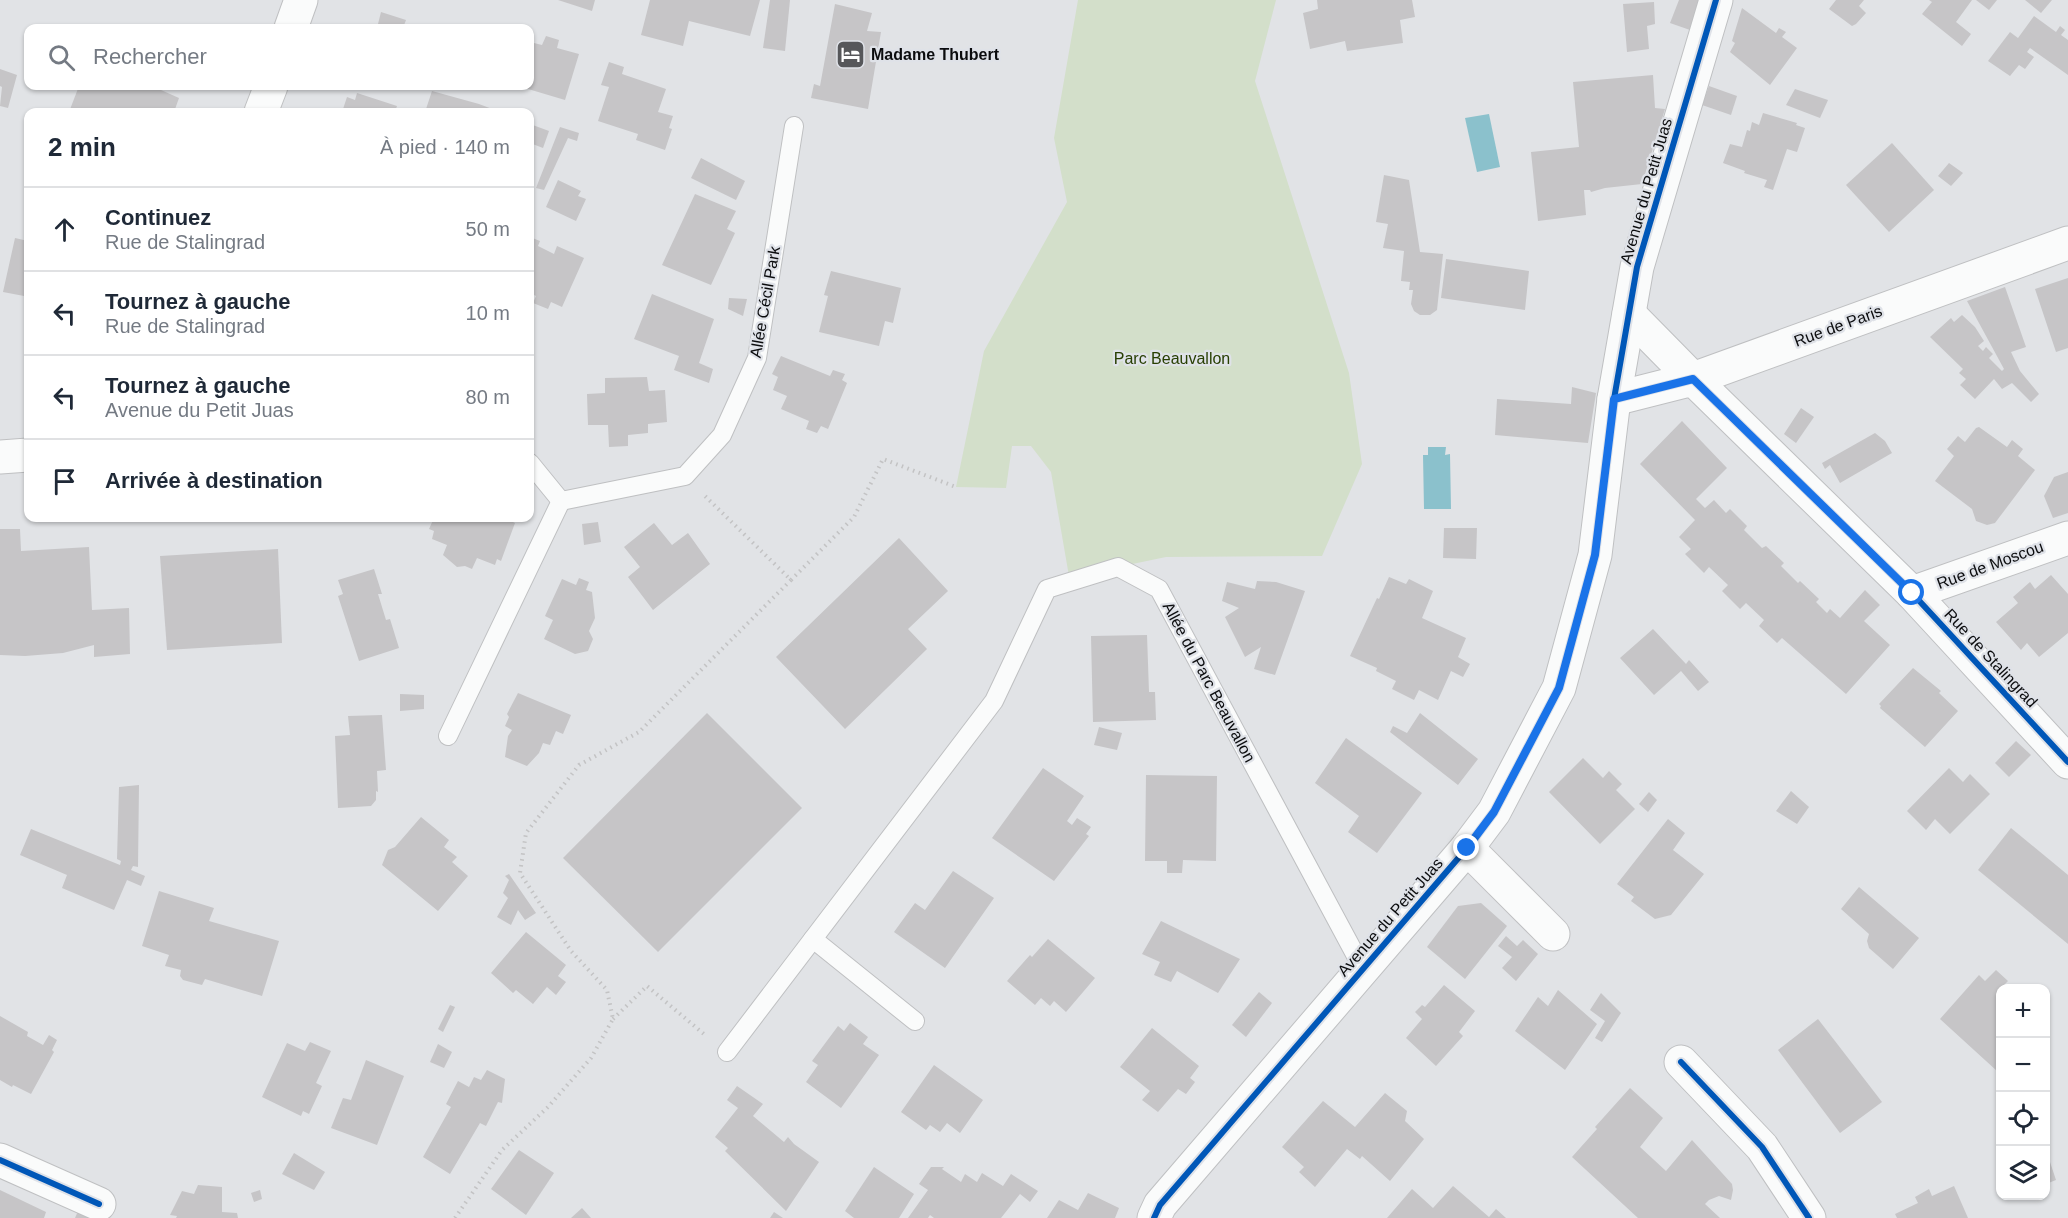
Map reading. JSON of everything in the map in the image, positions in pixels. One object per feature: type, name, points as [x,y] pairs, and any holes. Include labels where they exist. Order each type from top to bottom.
[{"type":"street","points":[[292,24],[301,0]]},
{"type":"street","name":"Avenue du Petit Juas","points":[[1154,1218],[1160,1205],[1467,848],[1494,812],[1559,688],[1595,555],[1614,399],[1637,267],[1716,0]]},
{"type":"street","points":[[262,108],[269,90]]},
{"type":"street","name":"Rue de Paris","points":[[1693,379],[2068,243]]},
{"type":"street","points":[[1629,315],[1693,379]]},
{"type":"street","points":[[1614,399],[1693,379]]},
{"type":"street","name":"Rue de Stalingrad","points":[[1693,379],[1912,593],[2068,762]]},
{"type":"street","points":[[0,457],[24,455]]},
{"type":"street","name":"Rue de Moscou","points":[[1912,593],[2068,538]]},
{"type":"street","points":[[1467,848],[1553,934]]},
{"type":"street","points":[[1681,1062],[1762,1148],[1809,1218]]},
{"type":"street","points":[[0,1160],[99,1204]]},
{"type":"lane","name":"Allée Cécil Park","points":[[685,477],[722,435],[757,358],[794,126]]},
{"type":"lane","points":[[534,468],[561,501]]},
{"type":"lane","points":[[561,501],[685,477]]},
{"type":"lane","points":[[448,736],[561,501]]},
{"type":"lane","name":"Allée du Parc Beauvallon","points":[[727,1052],[994,701],[1047,589],[1118,567],[1159,589],[1363,969]]},
{"type":"lane","points":[[813,939],[915,1021]]},
{"type":"path","points":[[613,1018],[608,990],[571,951],[520,873],[526,833],[579,765],[639,732],[854,517],[883,459],[956,487]]},
{"type":"path","points":[[685,477],[791,580]]},
{"type":"path","points":[[455,1218],[502,1150],[548,1107],[591,1058],[613,1018],[647,986],[697,1028]]},
{"type":"green space","name":"Parc Beauvallon","points":[[1078,0],[1276,0],[1255,81],[1349,373],[1362,464],[1322,556],[1166,557],[1118,567],[1070,582],[1051,472],[1031,446],[1012,446],[1006,488],[956,487],[984,351],[1067,202],[1054,138]]},
{"type":"water","points":[[1489,114],[1500,167],[1477,172],[1465,118]]},
{"type":"water","points":[[1428,447],[1446,447],[1445,455],[1450,454],[1451,509],[1424,509],[1423,455],[1428,455]]},
{"type":"building","points":[[558,0],[595,0],[592,11]]},
{"type":"building","points":[[650,0],[760,0],[750,36],[689,21],[683,46],[641,35]]},
{"type":"building","points":[[770,0],[790,0],[785,51],[763,48]]},
{"type":"building","points":[[1317,0],[1412,0],[1415,17],[1400,20],[1403,43],[1347,51],[1345,41],[1310,49],[1303,13],[1318,9]]},
{"type":"building","points":[[1679,0],[1699,0],[1690,30],[1670,23]]},
{"type":"building","points":[[1836,0],[1864,0],[1859,6],[1866,13],[1852,26],[1829,9]]},
{"type":"building","points":[[1929,0],[1972,0],[1956,22],[1971,34],[1962,46],[1922,14],[1932,2]]},
{"type":"building","points":[[1976,0],[1997,0],[1989,10]]},
{"type":"building","points":[[2025,0],[2052,0],[2041,13]]},
{"type":"building","points":[[1654,2],[1655,24],[1647,26],[1649,49],[1627,52],[1623,4]]},
{"type":"building","points":[[835,4],[872,13],[867,31],[881,32],[868,109],[811,98],[814,84],[820,86]]},
{"type":"building","points":[[1742,8],[1776,33],[1779,28],[1786,32],[1782,37],[1797,48],[1770,85],[1730,52],[1735,43],[1732,41]]},
{"type":"building","points":[[381,12],[406,20],[404,24],[378,24]]},
{"type":"building","points":[[2034,16],[2056,32],[2060,26],[2065,30],[2061,35],[2068,40],[2068,75],[2030,48],[2027,52],[2034,57],[2025,69],[2019,65],[2010,76],[1988,61],[2010,32],[2018,38]]},
{"type":"building","points":[[546,36],[559,40],[557,48],[579,54],[565,100],[531,90],[534,90],[534,43],[542,45]]},
{"type":"building","points":[[609,62],[624,67],[622,74],[666,89],[658,112],[673,116],[669,128],[672,129],[665,150],[636,140],[638,134],[598,121],[609,87],[601,85]]},
{"type":"building","points":[[0,69],[17,75],[8,108],[0,106],[2,87],[0,86]]},
{"type":"building","points":[[1653,75],[1655,108],[1665,109],[1642,184],[1591,192],[1584,190],[1586,215],[1538,221],[1531,152],[1579,147],[1573,82]]},
{"type":"building","points":[[1709,86],[1737,96],[1731,115],[1702,105]]},
{"type":"building","points":[[1795,89],[1828,100],[1820,118],[1786,105]]},
{"type":"building","points":[[77,90],[161,90],[179,98],[175,108],[71,108]]},
{"type":"building","points":[[432,91],[490,108],[426,108]]},
{"type":"building","points":[[357,93],[397,106],[396,108],[343,108],[347,97],[355,100]]},
{"type":"building","points":[[1763,113],[1797,123],[1796,125],[1805,128],[1797,152],[1787,149],[1773,190],[1764,187],[1767,180],[1723,163],[1730,144],[1742,147],[1747,130],[1750,131],[1752,122],[1759,125]]},
{"type":"building","points":[[534,125],[549,131],[543,148],[534,145]]},
{"type":"building","points":[[560,127],[579,133],[577,141],[568,138],[544,190],[536,188]]},
{"type":"building","points":[[1892,143],[1934,190],[1889,232],[1846,185]]},
{"type":"building","points":[[701,158],[745,181],[736,200],[691,178]]},
{"type":"building","points":[[1949,163],[1963,173],[1951,186],[1938,176]]},
{"type":"building","points":[[1384,175],[1409,180],[1420,252],[1443,254],[1437,310],[1430,315],[1420,315],[1414,311],[1411,304],[1413,290],[1409,290],[1410,282],[1401,281],[1404,251],[1383,248],[1388,224],[1376,222]]},
{"type":"building","points":[[558,180],[581,191],[578,196],[586,199],[576,221],[546,207]]},
{"type":"building","points":[[695,194],[736,211],[727,229],[735,233],[711,285],[662,265]]},
{"type":"building","points":[[15,238],[24,240],[24,296],[3,292]]},
{"type":"building","points":[[534,239],[540,241],[538,246],[554,254],[557,246],[584,258],[562,307],[551,302],[548,309],[534,303],[536,296],[534,295]]},
{"type":"building","points":[[1446,259],[1529,271],[1525,310],[1441,298]]},
{"type":"building","points":[[831,271],[901,288],[893,323],[885,321],[879,346],[819,332],[828,296],[824,295]]},
{"type":"building","points":[[2068,278],[2068,348],[2056,352],[2035,289]]},
{"type":"building","points":[[2005,287],[2026,347],[2011,352],[2020,371],[2039,394],[2031,402],[2012,383],[2002,389],[1994,379],[1975,399],[1960,385],[1966,379],[1959,373],[1963,369],[1930,337],[1951,318],[1954,322],[1962,315],[1975,327],[1984,341],[1978,346],[1983,351],[1986,347],[1993,354],[1989,358],[2002,371],[2004,369],[1967,301]]},
{"type":"building","points":[[652,294],[714,319],[699,363],[713,369],[709,383],[674,370],[679,356],[634,339]]},
{"type":"building","points":[[729,298],[747,299],[743,316],[728,309]]},
{"type":"building","points":[[781,356],[830,376],[833,370],[845,374],[842,380],[847,383],[828,429],[821,426],[817,433],[806,429],[809,421],[781,409],[787,396],[773,390],[778,377],[772,374]]},
{"type":"building","points":[[647,377],[649,391],[665,390],[667,422],[648,424],[648,433],[628,435],[628,446],[609,447],[608,425],[588,425],[587,394],[605,393],[605,378]]},
{"type":"building","points":[[1572,387],[1596,393],[1588,443],[1495,435],[1497,399],[1571,404]]},
{"type":"building","points":[[1801,408],[1814,417],[1796,443],[1784,434]]},
{"type":"building","points":[[1682,421],[1727,468],[1696,499],[1705,508],[1714,500],[1726,513],[1730,509],[1747,526],[1744,530],[1762,548],[1766,546],[1784,563],[1781,566],[1819,599],[1816,602],[1827,613],[1830,609],[1840,618],[1865,590],[1880,605],[1864,621],[1890,645],[1846,694],[1782,638],[1777,643],[1759,626],[1764,620],[1746,603],[1740,609],[1722,591],[1728,585],[1709,567],[1704,573],[1685,554],[1691,549],[1679,537],[1695,520],[1640,464]]},
{"type":"building","points":[[1979,427],[2007,447],[2012,440],[2023,449],[2018,456],[2035,470],[1995,523],[1987,525],[1976,521],[1972,509],[1935,481],[1954,456],[1947,449],[1958,436],[1965,442]]},
{"type":"building","points":[[1875,433],[1885,441],[1892,453],[1840,483],[1830,465],[1825,469],[1822,463]]},
{"type":"building","points":[[2068,472],[2068,513],[2053,518],[2044,496],[2054,477]]},
{"type":"building","points":[[432,522],[515,523],[501,561],[497,559],[495,565],[477,558],[472,569],[465,566],[457,567],[443,555],[447,545],[432,539],[434,531],[429,529]]},
{"type":"building","points":[[598,522],[601,542],[584,545],[582,524]]},
{"type":"building","points":[[654,523],[672,545],[688,533],[710,564],[653,610],[628,577],[640,567],[624,547]]},
{"type":"building","points":[[1444,528],[1477,528],[1476,559],[1443,558]]},
{"type":"building","points":[[0,529],[20,529],[21,551],[89,547],[92,610],[129,608],[130,654],[94,657],[94,645],[63,653],[0,655]]},
{"type":"building","points":[[899,538],[948,591],[908,629],[927,649],[845,729],[776,657]]},
{"type":"building","points":[[278,549],[282,643],[167,650],[160,556]]},
{"type":"building","points":[[374,569],[382,594],[378,594],[386,620],[390,619],[399,648],[359,661],[338,596],[343,594],[338,580]]},
{"type":"building","points":[[2051,575],[2068,594],[2068,633],[2039,657],[2027,643],[2021,650],[1996,622],[2018,603],[2013,597],[2030,582],[2035,589]]},
{"type":"building","points":[[1389,577],[1406,584],[1409,579],[1433,591],[1422,618],[1466,638],[1458,657],[1470,664],[1463,677],[1451,671],[1438,700],[1419,690],[1414,700],[1392,689],[1396,681],[1376,671],[1377,668],[1350,656]]},
{"type":"building","points":[[579,578],[589,582],[586,590],[592,592],[595,618],[589,631],[593,639],[588,651],[575,654],[544,639],[553,620],[545,616],[562,579],[576,585]]},
{"type":"building","points":[[1257,581],[1276,582],[1305,591],[1275,675],[1254,669],[1261,647],[1245,657],[1225,617],[1239,608],[1222,601],[1227,582],[1255,589]]},
{"type":"building","points":[[1653,629],[1686,664],[1689,660],[1709,682],[1698,691],[1681,671],[1654,695],[1620,658]]},
{"type":"building","points":[[1147,635],[1149,692],[1155,692],[1156,720],[1093,722],[1091,636]]},
{"type":"building","points":[[1913,668],[1941,691],[1939,693],[1958,711],[1925,747],[1880,708],[1879,704]]},
{"type":"building","points":[[518,693],[571,715],[563,734],[556,731],[550,745],[543,743],[539,753],[527,766],[505,757],[508,736],[512,730],[505,726],[509,717],[507,714]]},
{"type":"building","points":[[400,694],[424,695],[424,709],[400,711]]},
{"type":"building","points":[[707,713],[802,808],[658,952],[563,858]]},
{"type":"building","points":[[1420,713],[1478,759],[1458,785],[1390,732],[1393,726],[1407,733]]},
{"type":"building","points":[[382,715],[386,770],[377,771],[376,800],[371,806],[338,808],[335,736],[350,735],[348,716]]},
{"type":"building","points":[[1099,727],[1122,733],[1117,750],[1094,745]]},
{"type":"building","points":[[1346,738],[1422,793],[1377,853],[1348,832],[1359,816],[1315,783]]},
{"type":"building","points":[[2016,741],[2031,755],[2009,777],[1995,763]]},
{"type":"building","points":[[1583,758],[1603,778],[1609,771],[1622,784],[1616,790],[1635,809],[1600,844],[1549,792]]},
{"type":"building","points":[[1043,768],[1084,796],[1067,821],[1072,825],[1077,818],[1091,827],[1086,834],[1089,836],[1054,881],[992,838]]},
{"type":"building","points":[[1949,768],[1963,782],[1970,774],[1990,794],[1950,834],[1935,819],[1926,830],[1907,811]]},
{"type":"building","points":[[1146,775],[1217,776],[1216,861],[1183,860],[1182,873],[1167,873],[1167,861],[1145,861]]},
{"type":"building","points":[[139,785],[138,867],[133,866],[131,870],[145,876],[141,886],[127,880],[114,910],[62,888],[67,875],[20,855],[31,829],[120,865],[121,861],[117,859],[119,787]]},
{"type":"building","points":[[1791,791],[1809,807],[1797,824],[1776,811]]},
{"type":"building","points":[[1649,792],[1657,800],[1648,812],[1639,804]]},
{"type":"building","points":[[421,817],[449,840],[444,847],[457,857],[452,862],[468,876],[438,911],[382,865],[388,850],[395,847]]},
{"type":"building","points":[[1668,819],[1685,833],[1673,850],[1704,874],[1671,915],[1655,919],[1631,901],[1634,897],[1617,884]]},
{"type":"building","points":[[2011,828],[2068,875],[2068,944],[1978,870]]},
{"type":"building","points":[[953,871],[994,898],[945,968],[894,932],[915,903],[925,910]]},
{"type":"building","points":[[509,874],[536,913],[525,920],[518,910],[511,925],[497,917],[508,898],[503,893],[509,880],[505,876]]},
{"type":"building","points":[[1859,887],[1919,938],[1893,969],[1869,948],[1867,941],[1869,934],[1841,909]]},
{"type":"building","points":[[159,891],[214,908],[209,921],[279,941],[262,996],[205,979],[202,985],[183,980],[180,976],[181,970],[165,966],[169,955],[142,946]]},
{"type":"building","points":[[1481,903],[1507,926],[1465,979],[1427,947],[1458,906]]},
{"type":"building","points":[[1161,921],[1240,959],[1218,993],[1177,971],[1171,982],[1154,975],[1160,962],[1142,954]]},
{"type":"building","points":[[526,932],[566,965],[558,976],[566,982],[556,995],[547,987],[533,1004],[516,990],[513,993],[491,973]]},
{"type":"building","points":[[1506,936],[1517,946],[1523,940],[1538,954],[1516,981],[1502,968],[1512,957],[1498,946]]},
{"type":"building","points":[[1048,939],[1095,978],[1066,1012],[1054,1001],[1050,1006],[1041,998],[1035,1005],[1007,981]]},
{"type":"building","points":[[1996,970],[2008,981],[2005,984],[1996,984],[1996,1070],[1940,1019],[1979,975],[1985,981]]},
{"type":"building","points":[[1444,985],[1475,1011],[1459,1032],[1463,1036],[1436,1066],[1406,1038],[1422,1019],[1415,1012],[1422,1005],[1425,1007]]},
{"type":"building","points":[[1558,990],[1597,1024],[1565,1070],[1515,1031],[1538,997],[1548,1006]]},
{"type":"building","points":[[1259,992],[1272,1003],[1246,1037],[1232,1025]]},
{"type":"building","points":[[1601,993],[1621,1013],[1602,1042],[1595,1038],[1605,1021],[1590,1010]]},
{"type":"building","points":[[450,1005],[455,1007],[443,1032],[438,1029]]},
{"type":"building","points":[[0,1016],[28,1032],[27,1036],[43,1045],[49,1035],[57,1040],[52,1050],[54,1052],[31,1094],[0,1080]]},
{"type":"building","points":[[1818,1019],[1882,1102],[1840,1133],[1778,1050]]},
{"type":"building","points":[[850,1023],[868,1037],[863,1044],[879,1055],[841,1108],[806,1082],[818,1065],[812,1061],[838,1026],[844,1031]]},
{"type":"building","points":[[1152,1028],[1199,1066],[1190,1078],[1195,1082],[1186,1094],[1178,1089],[1158,1112],[1142,1100],[1150,1091],[1120,1067]]},
{"type":"building","points":[[310,1042],[331,1051],[316,1083],[322,1086],[309,1114],[303,1111],[301,1116],[262,1097],[287,1043],[305,1051]]},
{"type":"building","points":[[438,1044],[452,1052],[444,1068],[430,1062]]},
{"type":"building","points":[[366,1060],[404,1076],[377,1145],[331,1128],[343,1098],[351,1100]]},
{"type":"building","points":[[934,1065],[983,1100],[960,1133],[947,1123],[940,1132],[930,1125],[926,1130],[901,1112]]},
{"type":"building","points":[[487,1070],[505,1079],[502,1103],[498,1102],[486,1126],[480,1123],[450,1174],[423,1157],[451,1107],[446,1104],[458,1081],[469,1087],[474,1077],[481,1080]]},
{"type":"building","points":[[737,1086],[763,1104],[753,1116],[784,1142],[788,1137],[819,1162],[786,1211],[725,1151],[728,1148],[715,1137],[738,1108],[727,1100]]},
{"type":"building","points":[[1630,1088],[1663,1118],[1640,1147],[1666,1171],[1692,1140],[1732,1184],[1731,1200],[1719,1196],[1705,1204],[1720,1218],[1638,1218],[1572,1157]]},
{"type":"building","points":[[1385,1093],[1407,1111],[1405,1121],[1424,1139],[1390,1181],[1362,1156],[1360,1159],[1347,1149],[1315,1187],[1299,1172],[1304,1167],[1282,1147],[1323,1101],[1355,1127]]},
{"type":"building","points":[[519,1150],[554,1173],[526,1215],[491,1189]]},
{"type":"building","points":[[294,1153],[325,1172],[314,1190],[282,1174]]},
{"type":"building","points":[[2050,1162],[2056,1180],[2050,1182]]},
{"type":"building","points":[[874,1167],[914,1194],[899,1218],[854,1218],[845,1211]]},
{"type":"building","points":[[931,1167],[944,1167],[942,1169],[961,1182],[965,1174],[977,1182],[982,1173],[1003,1186],[1011,1174],[1038,1191],[1030,1202],[1020,1194],[1001,1218],[934,1218],[930,1215],[928,1218],[908,1218],[928,1190],[919,1184]]},
{"type":"building","points":[[198,1185],[222,1187],[222,1212],[237,1213],[238,1218],[176,1218],[177,1216],[170,1215],[182,1191],[194,1194]]},
{"type":"building","points":[[1453,1186],[1489,1217],[1496,1209],[1506,1218],[1387,1218],[1412,1189],[1433,1208]]},
{"type":"building","points":[[1954,1186],[1968,1218],[1897,1218],[1895,1214],[1918,1203],[1915,1197],[1929,1189],[1932,1196]]},
{"type":"building","points":[[0,1190],[46,1212],[44,1218],[0,1218]]},
{"type":"building","points":[[260,1190],[262,1199],[254,1202],[251,1193]]},
{"type":"building","points":[[1088,1193],[1119,1208],[1115,1218],[1047,1218],[1059,1200],[1078,1210]]},
{"type":"building","points":[[582,1208],[591,1218],[571,1218]]},
{"type":"building","points":[[79,1209],[99,1218],[75,1218]]},
{"type":"building","points":[[774,1212],[783,1218],[770,1218]]},
{"type":"cycle path","points":[[1154,1218],[1160,1205],[1467,848],[1494,812],[1559,688],[1595,555],[1614,399],[1637,267],[1716,0]]},
{"type":"cycle path","points":[[1614,399],[1693,379],[1912,593],[2068,762]]},
{"type":"cycle path","points":[[1681,1062],[1762,1147],[1809,1218]]},
{"type":"cycle path","points":[[0,1160],[99,1204]]},
{"type":"place","name":"Madame Thubert","points":[[850,54]]},
{"type":"route","points":[[1467,848],[1494,812],[1559,688],[1595,555],[1614,399],[1693,379],[1912,593]]}]
